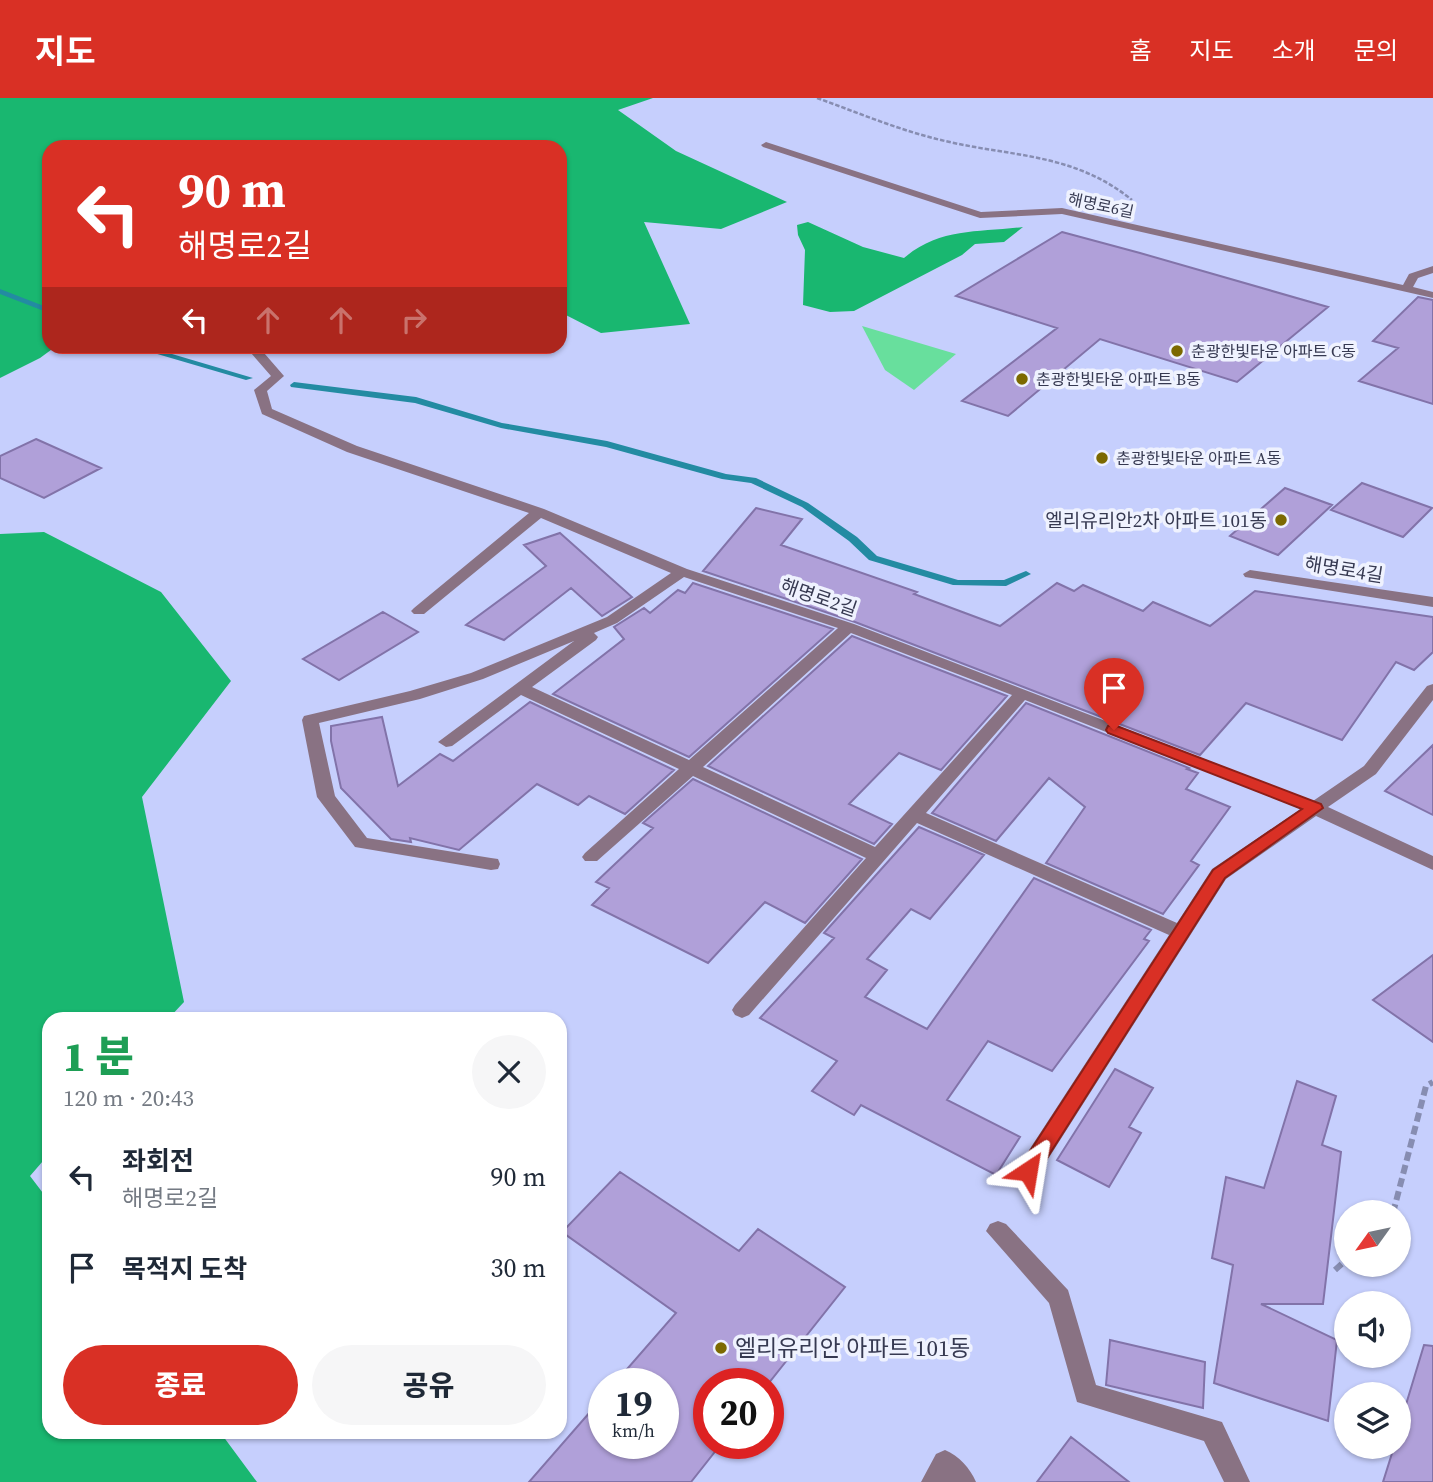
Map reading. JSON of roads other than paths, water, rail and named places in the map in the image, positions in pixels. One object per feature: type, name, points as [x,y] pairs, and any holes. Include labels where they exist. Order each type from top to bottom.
[{"type":"street","name":"해명로6길","points":[[766,145],[980,215],[1062,211],[1433,295]]},
{"type":"street","points":[[1406,291],[1413,276],[1433,269]]},
{"type":"street","name":"해명로2길","points":[[258,354],[278,376],[260,390],[266,411],[352,449],[539,512],[682,572],[849,627],[1022,692],[1315,808],[1433,864]]},
{"type":"street","points":[[419,611],[539,512]]},
{"type":"street","points":[[446,741],[682,572]]},
{"type":"street","name":"해명로4길","points":[[1250,574],[1433,602]]},
{"type":"street","points":[[491,864],[361,843],[326,797],[310,720],[414,695],[477,676],[612,620]]},
{"type":"street","points":[[590,857],[849,627]]},
{"type":"street","points":[[520,688],[878,856]]},
{"type":"street","points":[[1028,1171],[1219,874],[1370,770],[1433,689]]},
{"type":"street","points":[[741,1010],[1022,692]]},
{"type":"street","points":[[914,815],[1182,933]]},
{"type":"street","points":[[998,1231],[1060,1298],[1086,1394],[1213,1431],[1237,1482]]},
{"type":"street","points":[[934,1482],[945,1463],[963,1482]]},
{"type":"waterway","points":[[0,291],[42,308]]},
{"type":"waterway","points":[[163,354],[249,378]]},
{"type":"waterway","points":[[294,385],[416,400],[501,425],[607,444],[725,477],[753,480],[805,505],[853,539],[873,558],[957,583],[1006,583],[1026,574]]},
{"type":"place","name":"춘광한빛타운 아파트 C동","points":[[1177,351]]},
{"type":"place","name":"춘광한빛타운 아파트 B동","points":[[1022,379]]},
{"type":"place","name":"춘광한빛타운 아파트 A동","points":[[1102,458]]},
{"type":"place","name":"엘리유리안2차 아파트 101동","points":[[1281,520]]},
{"type":"place","name":"엘리유리안 아파트 101동","points":[[721,1348]]}]
